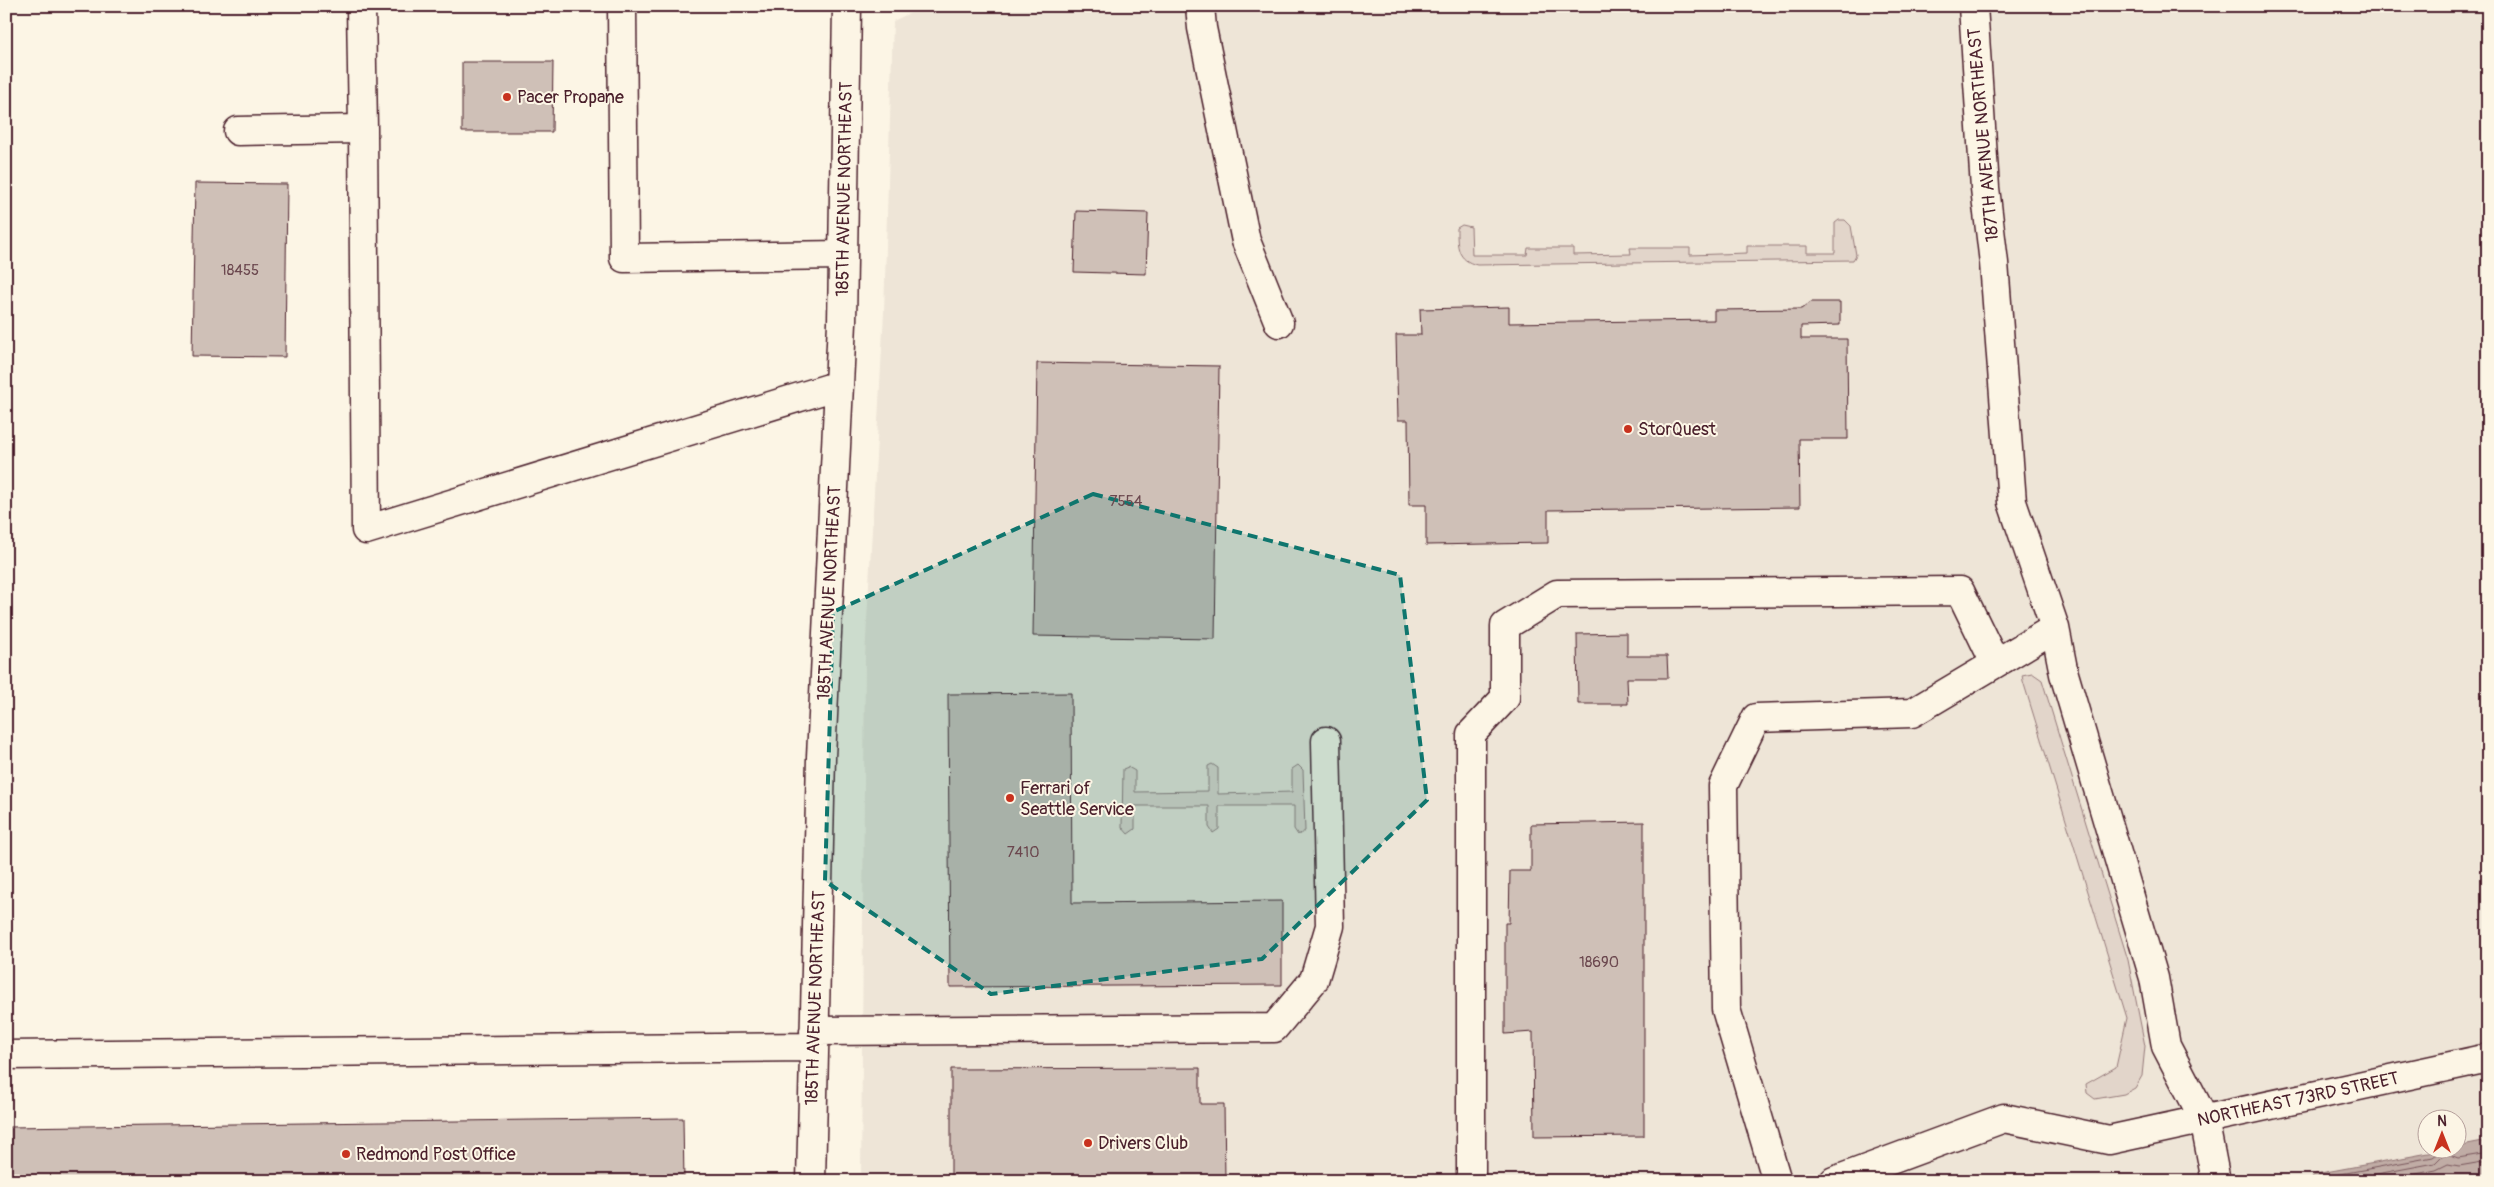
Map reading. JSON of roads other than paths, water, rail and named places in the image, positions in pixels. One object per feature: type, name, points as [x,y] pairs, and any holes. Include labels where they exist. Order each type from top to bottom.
[{"type":"street","points":[[361,6],[366,530],[839,385]]},
{"type":"street","points":[[622,6],[624,258],[842,255]]},
{"type":"street","name":"185TH AVENUE NORTHEAST","points":[[811,1181],[821,757],[839,385],[847,6]]},
{"type":"street","points":[[1200,6],[1202,28],[1246,242],[1280,323]]},
{"type":"street","name":"187TH AVENUE NORTHEAST","points":[[1973,6],[1985,188],[1994,263],[2012,502],[2055,628],[2064,674],[2154,978],[2166,1046],[2204,1119],[2216,1181]]},
{"type":"street","points":[[238,131],[363,129]]},
{"type":"street","points":[[1471,1181],[1471,734],[1505,698],[1505,626],[1557,594],[1960,591],[1995,663]]},
{"type":"street","points":[[1777,1181],[1726,1009],[1723,786],[1756,718],[1912,713],[2055,628]]},
{"type":"street","points":[[6,1054],[814,1039],[1274,1028],[1314,980],[1330,926],[1326,741]]},
{"type":"street","name":"NORTHEAST 73RD STREET","points":[[1834,1181],[2004,1118],[2109,1140],[2488,1058]]},
{"type":"water","points":[[2488,1141],[2488,1181],[2310,1181],[2315,1174],[2416,1155],[2416,1160],[2466,1160],[2466,1145]]},
{"type":"place","name":"Pacer Propane","points":[[507,97]]},
{"type":"place","name":"StorQuest","points":[[1628,429]]},
{"type":"place","name":"Ferrari of Seattle Service","points":[[1010,798]]},
{"type":"place","name":"Drivers Club","points":[[1088,1143]]},
{"type":"place","name":"Redmond Post Office","points":[[346,1154]]}]
